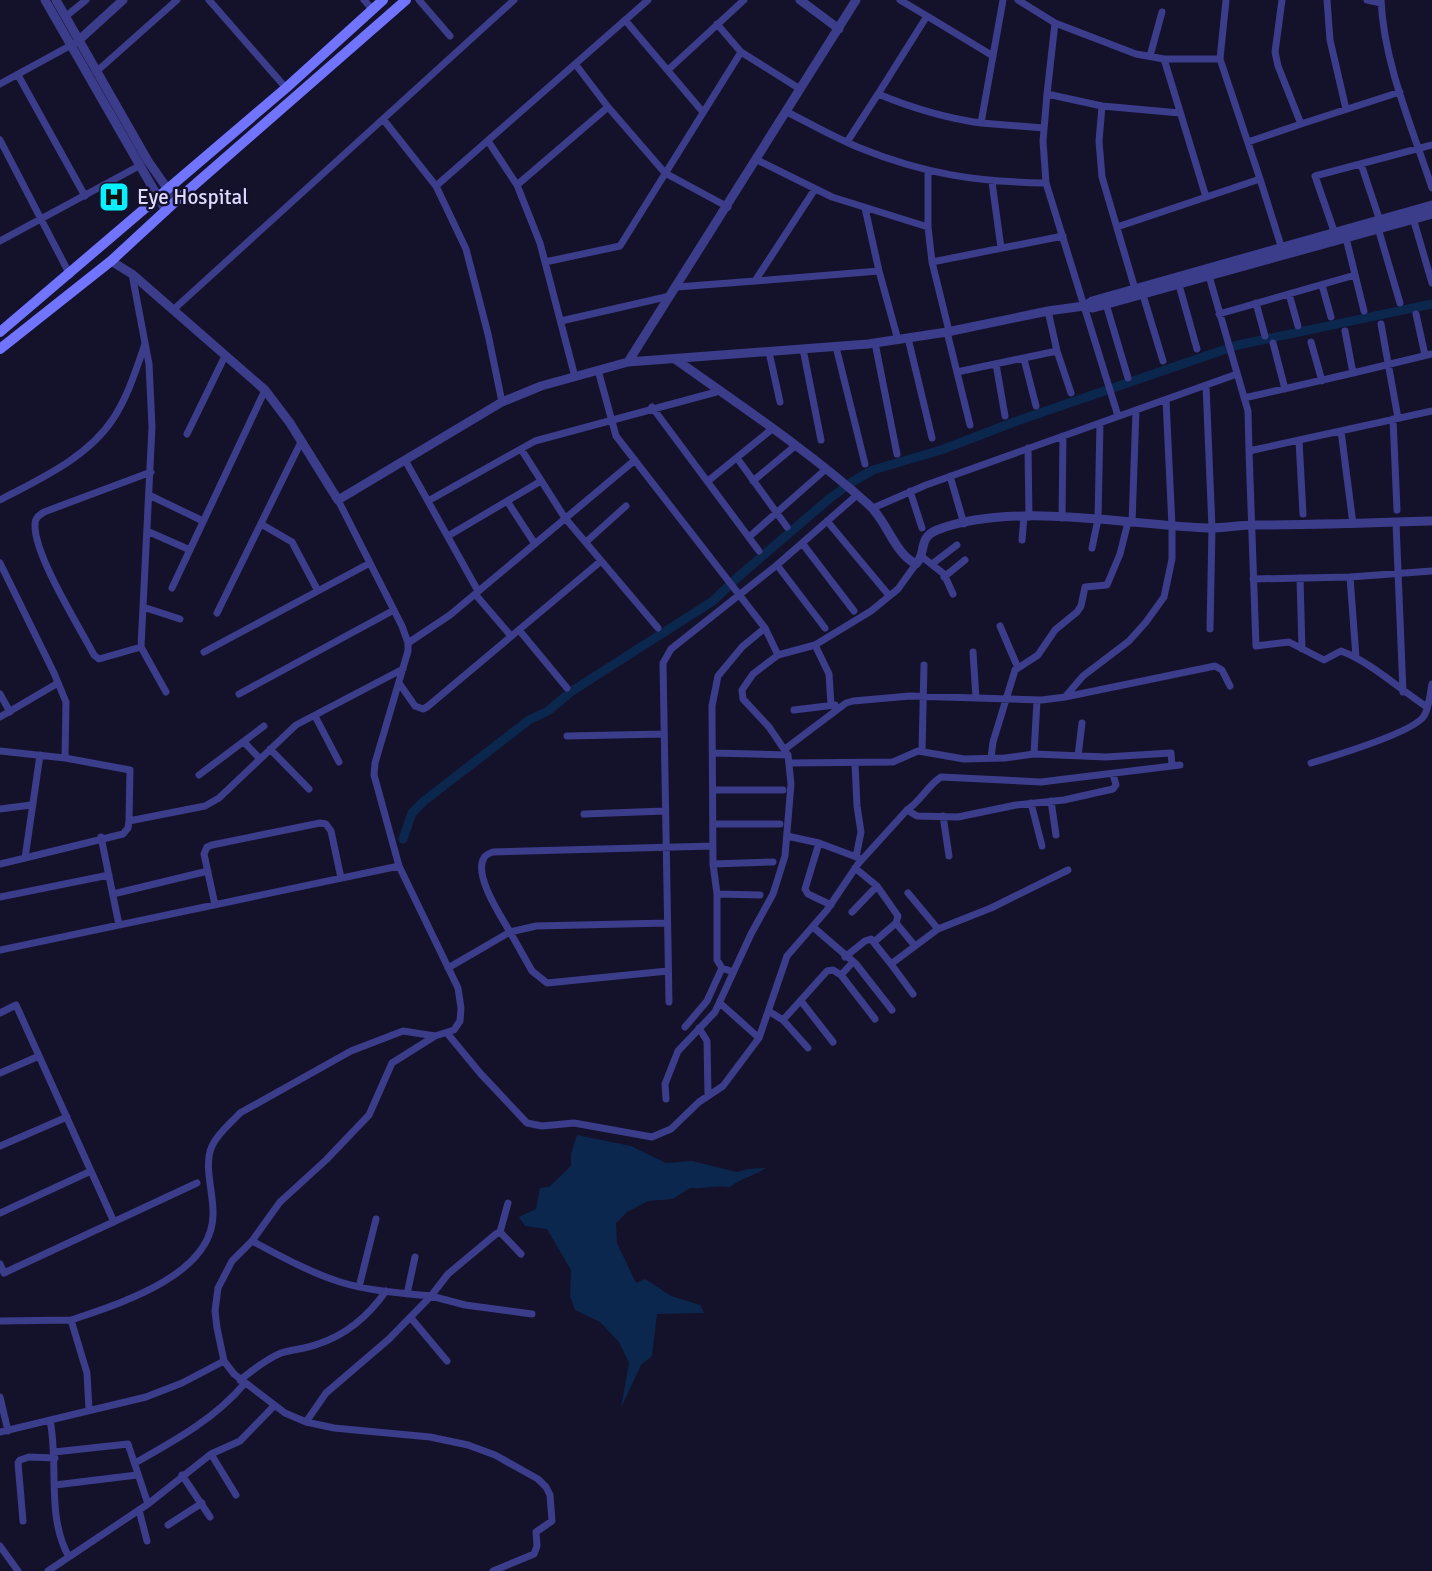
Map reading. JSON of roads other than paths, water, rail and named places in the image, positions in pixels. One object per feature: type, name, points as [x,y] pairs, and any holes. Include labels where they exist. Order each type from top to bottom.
[{"type":"main road","points":[[0,332],[286,88],[383,0]]},
{"type":"main road","points":[[0,349],[111,261],[406,0]]},
{"type":"street","points":[[45,0],[96,72],[148,161],[176,201]]},
{"type":"street","points":[[56,0],[74,43],[166,211]]},
{"type":"street","points":[[65,17],[86,0]]},
{"type":"street","points":[[0,84],[74,43],[123,0]]},
{"type":"street","points":[[96,72],[177,0]]},
{"type":"street","points":[[209,0],[286,88]]},
{"type":"street","points":[[364,0],[372,9]]},
{"type":"street","points":[[419,0],[450,36]]},
{"type":"street","points":[[173,310],[514,0]]},
{"type":"street","points":[[436,186],[648,0]]},
{"type":"street","points":[[668,70],[744,0]]},
{"type":"street","points":[[800,0],[839,29]]},
{"type":"street","points":[[628,362],[856,0]]},
{"type":"street","points":[[900,0],[993,56]]},
{"type":"street","points":[[981,123],[1003,0]]},
{"type":"street","points":[[1018,0],[1055,23],[1109,45],[1164,59],[1220,59]]},
{"type":"street","points":[[1226,0],[1220,59],[1282,249]]},
{"type":"street","points":[[1282,0],[1275,52],[1301,124]]},
{"type":"street","points":[[1327,0],[1330,40],[1346,109]]},
{"type":"street","points":[[1367,0],[1381,1],[1382,24],[1400,92],[1432,188]]},
{"type":"street","points":[[1150,56],[1162,12]]},
{"type":"street","points":[[847,142],[927,16]]},
{"type":"street","points":[[625,20],[702,111]]},
{"type":"street","points":[[1055,23],[1044,128],[1046,183],[1118,416]]},
{"type":"street","points":[[718,24],[741,52],[800,89]]},
{"type":"street","points":[[545,262],[621,246],[702,111],[741,52]]},
{"type":"street","points":[[1164,59],[1206,197]]},
{"type":"street","points":[[576,65],[665,173],[728,207]]},
{"type":"street","points":[[18,75],[85,196]]},
{"type":"street","points":[[1248,142],[1400,92]]},
{"type":"street","points":[[878,94],[920,111],[950,119],[1044,128]]},
{"type":"street","points":[[1046,94],[1102,106],[1180,113]]},
{"type":"street","points":[[1102,106],[1099,141],[1102,177],[1163,361]]},
{"type":"street","points":[[517,185],[608,107]]},
{"type":"street","points":[[787,112],[847,142],[902,163],[992,182],[1046,183]]},
{"type":"street","points":[[383,119],[436,186],[466,249],[502,402]]},
{"type":"street","points":[[0,141],[70,275]]},
{"type":"street","points":[[488,141],[517,185],[545,262],[575,377]]},
{"type":"street","points":[[1335,234],[1315,176],[1432,145]]},
{"type":"street","points":[[757,160],[815,189],[928,227]]},
{"type":"street","points":[[1361,164],[1400,303]]},
{"type":"street","points":[[0,241],[139,166]]},
{"type":"street","points":[[928,170],[928,227],[932,262],[970,425]]},
{"type":"street","points":[[1117,227],[1260,179]]},
{"type":"street","points":[[992,182],[1001,248]]},
{"type":"street","points":[[755,281],[815,189]]},
{"type":"street","points":[[1084,306],[1092,301],[1179,285],[1346,238],[1432,205]]},
{"type":"street","points":[[865,208],[879,271],[903,339],[932,438]]},
{"type":"street","points":[[338,500],[502,402],[541,386],[628,362],[875,343],[1084,306],[1093,308],[1335,234],[1432,214]]},
{"type":"street","points":[[1413,218],[1432,283]]},
{"type":"street","points":[[932,262],[1063,236]]},
{"type":"street","points":[[1346,238],[1364,311]]},
{"type":"street","points":[[111,261],[132,274],[265,390],[338,500],[394,610],[408,643],[403,669],[378,750],[374,775],[399,866],[458,988],[461,1008],[460,1021],[454,1030],[435,1036],[391,1063],[369,1115],[326,1160],[280,1202],[252,1241],[232,1261],[218,1288],[215,1311],[225,1361],[243,1382],[295,1419],[334,1428],[430,1437],[468,1445],[495,1455],[538,1479],[550,1495],[552,1521],[536,1532],[537,1546],[534,1554],[493,1571]]},
{"type":"street","points":[[677,287],[879,271]]},
{"type":"street","points":[[132,274],[149,364],[152,427],[141,647],[166,692]]},
{"type":"street","points":[[1219,314],[1355,275]]},
{"type":"street","points":[[1209,276],[1248,411],[1256,646],[1289,642],[1324,660],[1341,651],[1356,657],[1427,707]]},
{"type":"street","points":[[1179,285],[1197,349]]},
{"type":"street","points":[[1322,285],[1331,317]]},
{"type":"street","points":[[1289,294],[1298,326]]},
{"type":"street","points":[[561,321],[670,296]]},
{"type":"street","points":[[1256,303],[1265,336]]},
{"type":"street","points":[[1106,304],[1128,378]]},
{"type":"street","points":[[1048,312],[1056,351],[1071,393]]},
{"type":"street","points":[[1244,398],[1429,354],[1416,314]]},
{"type":"street","points":[[1381,324],[1396,418],[1397,510]]},
{"type":"street","points":[[1345,331],[1353,373]]},
{"type":"street","points":[[1311,342],[1322,381]]},
{"type":"street","points":[[875,343],[897,454]]},
{"type":"street","points":[[1273,343],[1285,389]]},
{"type":"street","points":[[0,500],[41,478],[95,441],[113,419],[127,392],[145,344]]},
{"type":"street","points":[[835,347],[865,464]]},
{"type":"street","points":[[803,349],[821,440]]},
{"type":"street","points":[[957,372],[1056,351]]},
{"type":"street","points":[[769,352],[780,402]]},
{"type":"street","points":[[187,434],[225,355]]},
{"type":"street","points":[[674,359],[826,469],[873,508],[901,550],[918,560],[932,564],[944,574],[953,594]]},
{"type":"street","points":[[1024,359],[1036,405]]},
{"type":"street","points":[[996,364],[1005,416]]},
{"type":"street","points":[[598,370],[616,436],[740,593],[765,628],[778,655]]},
{"type":"street","points":[[873,508],[950,476],[1237,374]]},
{"type":"street","points":[[1206,385],[1212,528],[1210,629]]},
{"type":"street","points":[[172,588],[265,390]]},
{"type":"street","points":[[428,501],[535,441],[652,407],[720,391]]},
{"type":"street","points":[[1065,697],[1083,676],[1129,640],[1164,597],[1169,578],[1172,526],[1166,400]]},
{"type":"street","points":[[652,407],[759,551]]},
{"type":"street","points":[[991,758],[1012,675],[1038,655],[1055,630],[1077,612],[1085,587],[1107,585],[1120,554],[1130,523],[1136,410]]},
{"type":"street","points":[[1250,451],[1432,411]]},
{"type":"street","points":[[1092,548],[1098,519],[1100,423]]},
{"type":"street","points":[[708,481],[772,429]]},
{"type":"street","points":[[1341,430],[1353,524]]},
{"type":"street","points":[[1062,518],[1063,436]]},
{"type":"street","points":[[1299,440],[1303,514]]},
{"type":"street","points":[[217,612],[301,442]]},
{"type":"street","points":[[753,481],[795,446]]},
{"type":"street","points":[[521,449],[565,518],[658,628]]},
{"type":"street","points":[[1022,540],[1027,517],[1028,449]]},
{"type":"street","points":[[737,458],[787,527]]},
{"type":"street","points":[[405,460],[477,593],[512,636]]},
{"type":"street","points":[[408,643],[450,615],[635,460]]},
{"type":"street","points":[[750,537],[826,469]]},
{"type":"street","points":[[141,647],[104,660],[94,655],[41,555],[34,526],[44,512],[151,472]]},
{"type":"street","points":[[950,476],[964,524]]},
{"type":"street","points":[[448,536],[541,481]]},
{"type":"street","points":[[669,1002],[663,663],[666,655],[827,521],[850,490]]},
{"type":"street","points":[[911,491],[922,528]]},
{"type":"street","points":[[149,495],[204,521]]},
{"type":"street","points":[[507,500],[535,544]]},
{"type":"street","points":[[586,542],[626,506]]},
{"type":"street","points":[[666,1099],[664,1089],[678,1051],[715,1012],[773,894],[785,856],[791,784],[787,756],[743,699],[742,690],[752,674],[778,655],[815,645],[871,611],[898,589],[918,560],[928,536],[935,531],[964,524],[1027,517],[1098,519],[1212,528],[1432,521]]},
{"type":"street","points":[[827,521],[887,593]]},
{"type":"street","points":[[1396,523],[1403,692]]},
{"type":"street","points":[[261,524],[292,542],[318,591]]},
{"type":"street","points":[[147,531],[190,550]]},
{"type":"street","points":[[802,543],[855,611]]},
{"type":"street","points":[[932,564],[957,545]]},
{"type":"street","points":[[944,577],[965,560]]},
{"type":"street","points":[[399,683],[415,706],[423,709],[601,561]]},
{"type":"street","points":[[0,563],[66,702],[65,758]]},
{"type":"street","points":[[204,652],[370,563]]},
{"type":"street","points":[[777,565],[825,628]]},
{"type":"street","points":[[1253,579],[1350,577],[1432,571]]},
{"type":"street","points":[[1350,577],[1356,657]]},
{"type":"street","points":[[1300,578],[1302,649]]},
{"type":"street","points":[[143,607],[180,619]]},
{"type":"street","points":[[239,694],[394,610]]},
{"type":"street","points":[[1000,625],[1018,668]]},
{"type":"street","points":[[733,972],[722,968],[718,960],[717,894],[713,864],[712,706],[718,676],[742,647],[765,628]]},
{"type":"street","points":[[519,630],[567,688]]},
{"type":"street","points":[[815,645],[829,674],[831,705]]},
{"type":"street","points":[[973,652],[976,698]]},
{"type":"street","points":[[922,751],[924,665]]},
{"type":"street","points":[[794,710],[853,701],[922,696],[1037,700],[1065,697],[1215,666],[1222,670],[1230,685]]},
{"type":"street","points":[[129,821],[212,803],[296,725],[403,669]]},
{"type":"street","points":[[0,717],[58,683]]},
{"type":"street","points":[[1311,763],[1360,747],[1422,719],[1432,684]]},
{"type":"street","points":[[0,694],[10,712]]},
{"type":"street","points":[[1034,754],[1037,700]]},
{"type":"street","points":[[787,756],[846,703]]},
{"type":"street","points":[[315,716],[340,762]]},
{"type":"street","points":[[1078,756],[1082,723]]},
{"type":"street","points":[[199,775],[264,726]]},
{"type":"street","points":[[567,736],[664,734]]},
{"type":"street","points":[[244,742],[260,760]]},
{"type":"street","points":[[270,749],[309,789]]},
{"type":"street","points":[[0,751],[65,758],[130,770],[129,821],[123,834],[0,863]]},
{"type":"street","points":[[447,1033],[527,1123],[534,1126],[574,1124],[652,1137],[671,1129],[728,1080],[760,1038],[788,956],[831,905],[860,858],[916,804],[928,787],[941,777],[1041,782],[1176,765],[1171,753],[1145,756],[1034,754],[964,759],[922,751],[893,762],[855,763],[787,756],[713,754]]},
{"type":"street","points":[[25,858],[40,755]]},
{"type":"street","points":[[855,763],[856,806],[861,832],[860,858]]},
{"type":"street","points":[[907,810],[917,816],[958,817],[1051,801],[1113,789],[1116,785],[1113,774]]},
{"type":"street","points":[[713,790],[783,790]]},
{"type":"street","points":[[1051,801],[1056,835]]},
{"type":"street","points":[[1031,803],[1042,846]]},
{"type":"street","points":[[0,809],[31,805]]},
{"type":"street","points":[[584,814],[666,811]]},
{"type":"street","points":[[943,816],[949,856]]},
{"type":"street","points":[[215,905],[204,854],[207,847],[320,823],[326,824],[331,831],[341,878]]},
{"type":"street","points":[[713,824],[780,824]]},
{"type":"street","points":[[787,836],[819,843],[860,858]]},
{"type":"street","points":[[101,838],[120,925]]},
{"type":"street","points":[[819,843],[805,889],[808,894],[831,905]]},
{"type":"street","points":[[668,971],[547,983],[532,971],[510,932],[484,882],[482,863],[487,855],[493,852],[713,846]]},
{"type":"street","points":[[713,864],[773,862]]},
{"type":"street","points":[[0,950],[399,866]]},
{"type":"street","points":[[855,868],[877,886],[897,913],[896,923],[874,942]]},
{"type":"street","points":[[891,964],[938,929],[991,908],[1068,870]]},
{"type":"street","points":[[113,894],[208,871]]},
{"type":"street","points":[[0,897],[109,875]]},
{"type":"street","points":[[852,912],[877,886]]},
{"type":"street","points":[[908,893],[938,929]]},
{"type":"street","points":[[717,894],[760,895]]},
{"type":"street","points":[[447,968],[510,932],[536,926],[667,923]]},
{"type":"street","points":[[896,923],[915,946]]},
{"type":"street","points":[[813,927],[853,962],[892,1010]]},
{"type":"street","points":[[845,957],[871,939],[913,994]]},
{"type":"street","points":[[841,975],[853,962]]},
{"type":"street","points":[[685,1027],[707,1001],[722,968]]},
{"type":"street","points":[[783,1020],[827,971],[833,970],[841,975],[875,1019]]},
{"type":"street","points":[[802,1000],[834,1042]]},
{"type":"street","points":[[719,1003],[760,1038]]},
{"type":"street","points":[[0,1013],[16,1005],[114,1222]]},
{"type":"street","points":[[770,1012],[783,1020],[808,1048]]},
{"type":"street","points":[[699,1028],[707,1041],[708,1096]]},
{"type":"street","points":[[0,1321],[71,1320],[136,1297],[159,1285],[189,1261],[207,1241],[213,1217],[209,1159],[212,1146],[240,1113],[351,1051],[403,1031],[435,1036]]},
{"type":"street","points":[[0,1073],[39,1056]]},
{"type":"street","points":[[0,1146],[67,1117]]},
{"type":"street","points":[[0,1213],[91,1171]]},
{"type":"street","points":[[0,1264],[4,1273],[197,1183]]},
{"type":"street","points":[[306,1422],[326,1393],[411,1318],[448,1274],[500,1232],[508,1203]]},
{"type":"street","points":[[359,1287],[376,1219]]},
{"type":"street","points":[[500,1232],[520,1254]]},
{"type":"street","points":[[252,1241],[328,1278],[359,1287],[431,1296],[457,1304],[532,1314]]},
{"type":"street","points":[[407,1294],[415,1256]]},
{"type":"street","points":[[135,1463],[198,1426],[236,1394],[243,1382],[267,1360],[282,1353],[320,1344],[350,1328],[386,1291]]},
{"type":"street","points":[[411,1318],[447,1361]]},
{"type":"street","points":[[71,1320],[87,1373],[89,1410]]},
{"type":"street","points":[[0,1396],[4,1431],[146,1397],[182,1383],[225,1361]]},
{"type":"street","points":[[48,1571],[61,1567],[69,1557],[148,1504],[211,1454],[240,1441],[274,1406]]},
{"type":"street","points":[[50,1420],[61,1541],[69,1557]]},
{"type":"street","points":[[23,1521],[18,1464],[23,1458],[128,1444],[148,1504]]},
{"type":"street","points":[[211,1454],[236,1495]]},
{"type":"street","points":[[55,1485],[137,1475]]},
{"type":"street","points":[[182,1475],[210,1517]]},
{"type":"street","points":[[168,1525],[202,1503]]},
{"type":"street","points":[[139,1510],[147,1541]]},
{"type":"street","points":[[0,1546],[18,1571]]},
{"type":"water","points":[[577,1135],[631,1146],[666,1163],[692,1161],[737,1172],[766,1168],[730,1187],[690,1188],[673,1199],[648,1201],[627,1212],[616,1223],[617,1243],[636,1283],[645,1279],[671,1296],[700,1305],[704,1313],[657,1314],[652,1356],[641,1365],[621,1408],[629,1363],[619,1342],[600,1322],[575,1310],[570,1296],[571,1270],[547,1229],[525,1226],[519,1217],[536,1209],[540,1188],[549,1187],[571,1166],[571,1154]]},
{"type":"waterway","points":[[403,839],[412,813],[424,801],[529,720],[548,711],[572,691],[713,601],[829,499],[873,470],[941,450],[1238,345],[1432,304]]},
{"type":"place","name":"Eye Hospital","points":[[114,197]]}]
